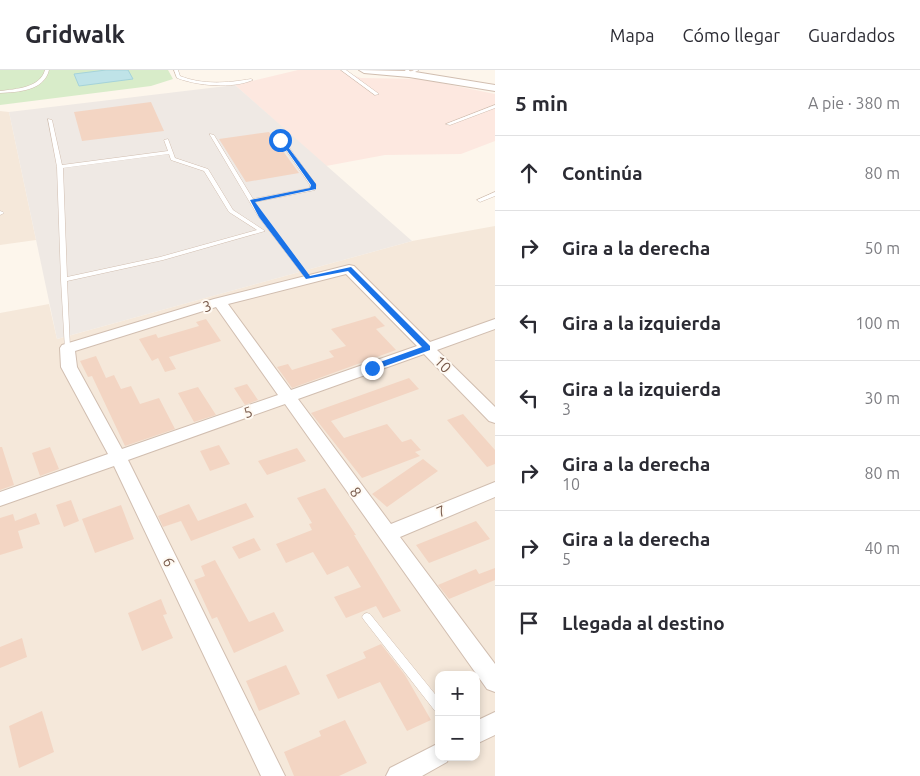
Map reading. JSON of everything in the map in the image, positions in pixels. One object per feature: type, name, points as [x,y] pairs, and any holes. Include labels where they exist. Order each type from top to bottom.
[{"type":"street","points":[[364,70],[411,72],[495,88]]},
{"type":"street","name":"3","points":[[67,348],[219,302],[349,269]]},
{"type":"street","name":"10","points":[[349,269],[495,417]]},
{"type":"street","name":"8","points":[[219,302],[495,682]]},
{"type":"street","name":"5","points":[[0,499],[495,324]]},
{"type":"street","name":"6","points":[[67,348],[69,367],[118,457],[273,776]]},
{"type":"street","name":"7","points":[[387,534],[495,488]]},
{"type":"street","points":[[480,731],[495,723]]},
{"type":"street","points":[[398,776],[435,756]]},
{"type":"lane","points":[[0,92],[19,90],[36,84],[44,79],[48,70]]},
{"type":"lane","points":[[176,70],[178,77],[203,83],[251,80]]},
{"type":"lane","points":[[343,70],[377,94]]},
{"type":"lane","points":[[448,124],[495,106]]},
{"type":"lane","points":[[50,120],[60,167],[67,348]]},
{"type":"lane","points":[[212,135],[271,230],[308,278]]},
{"type":"lane","points":[[166,140],[173,159],[206,170],[231,211],[261,231]]},
{"type":"lane","points":[[252,201],[313,189],[314,185],[280,140]]},
{"type":"lane","points":[[60,167],[170,152]]},
{"type":"lane","points":[[480,200],[495,194]]},
{"type":"lane","points":[[64,280],[161,259],[261,231],[271,230]]},
{"type":"lane","points":[[367,616],[435,702]]},
{"type":"shaded area","points":[[298,70],[340,70],[361,78],[422,79],[495,94],[495,141],[461,154],[385,155],[326,166],[235,85]]},
{"type":"shaded area","points":[[235,85],[412,241],[57,339],[9,112]]},
{"type":"shaded area","points":[[0,111],[9,112],[36,240],[0,245]]},
{"type":"shaded area","points":[[495,226],[495,776],[0,776],[0,313],[49,304],[57,339],[412,241]]},
{"type":"green space","points":[[0,70],[168,70],[173,79],[151,86],[0,105]]},
{"type":"water","points":[[106,70],[128,70],[133,79],[79,86],[74,74]]},
{"type":"building","points":[[151,102],[164,131],[82,141],[74,112]]},
{"type":"building","points":[[269,132],[299,173],[246,182],[219,139]]},
{"type":"building","points":[[375,316],[385,326],[376,329],[396,350],[292,388],[277,367],[288,364],[292,370],[334,357],[329,351],[346,346],[331,329]]},
{"type":"building","points":[[206,319],[221,341],[169,357],[176,369],[165,372],[158,358],[152,361],[139,339],[156,334],[158,338],[199,326],[196,322]]},
{"type":"building","points":[[96,356],[106,378],[114,375],[121,389],[131,386],[140,404],[159,398],[175,429],[125,446],[92,376],[88,377],[80,361]]},
{"type":"building","points":[[409,378],[419,389],[331,421],[344,438],[387,424],[402,442],[411,439],[421,450],[415,452],[420,456],[362,478],[311,413]]},
{"type":"building","points":[[247,384],[258,400],[245,405],[234,388]]},
{"type":"building","points":[[198,387],[216,415],[194,422],[178,393]]},
{"type":"building","points":[[463,414],[495,450],[495,464],[487,467],[447,420]]},
{"type":"building","points":[[219,445],[230,464],[210,471],[200,451]]},
{"type":"building","points":[[0,447],[2,447],[14,485],[0,490]]},
{"type":"building","points":[[50,447],[59,469],[40,476],[32,453]]},
{"type":"building","points":[[297,448],[306,461],[267,475],[258,461]]},
{"type":"building","points":[[423,459],[438,471],[387,507],[372,494]]},
{"type":"building","points":[[325,488],[356,535],[354,535],[401,611],[383,618],[376,606],[346,618],[334,597],[361,587],[348,566],[327,575],[313,552],[286,563],[276,544],[312,530],[309,524],[312,523],[297,498]]},
{"type":"building","points":[[71,500],[79,521],[64,527],[56,505]]},
{"type":"building","points":[[246,503],[254,517],[191,541],[181,521],[163,527],[158,516],[189,504],[198,521]]},
{"type":"building","points":[[121,505],[134,539],[95,553],[82,519]]},
{"type":"building","points":[[36,513],[40,524],[18,531],[23,548],[0,555],[0,518],[13,514],[15,521]]},
{"type":"building","points":[[476,521],[490,539],[429,563],[416,545]]},
{"type":"building","points":[[254,538],[261,550],[239,559],[232,547]]},
{"type":"building","points":[[215,560],[249,622],[274,612],[284,631],[234,653],[217,617],[212,619],[194,580],[205,576],[201,566]]},
{"type":"building","points":[[495,568],[495,580],[449,599],[438,585],[476,569],[479,574]]},
{"type":"building","points":[[161,599],[167,614],[163,615],[173,638],[142,651],[128,613]]},
{"type":"building","points":[[22,638],[27,657],[0,668],[0,647]]},
{"type":"building","points":[[381,644],[405,675],[431,720],[407,731],[380,682],[338,699],[326,675],[366,658],[363,652]]},
{"type":"building","points":[[286,665],[300,694],[259,711],[246,681]]},
{"type":"building","points":[[42,711],[54,752],[19,768],[9,726]]},
{"type":"building","points":[[345,720],[367,763],[339,776],[294,776],[284,752],[321,736],[319,731]]},
{"type":"route","points":[[280,140],[314,185],[313,189],[307,191],[252,201],[261,216],[308,278],[349,269],[427,348],[372,368]]}]
